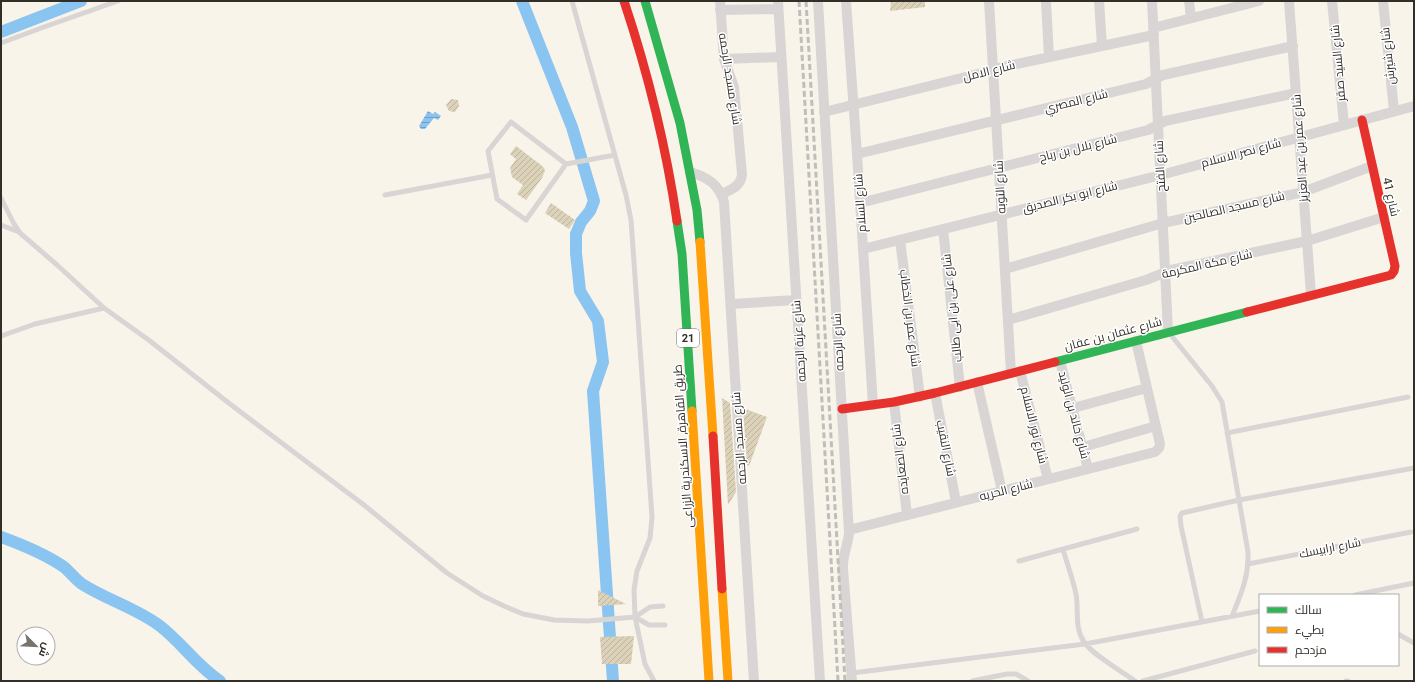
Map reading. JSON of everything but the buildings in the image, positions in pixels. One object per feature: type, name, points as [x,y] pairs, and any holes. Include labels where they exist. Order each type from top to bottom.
[{"type":"main road","name":"طريق القاهرة, الاسكندرية الزراعى","points":[[624,1],[649,82],[664,141],[675,202],[682,254],[709,681]]},
{"type":"main road","name":"21","points":[[645,1],[680,123],[690,172],[702,257],[728,681]]},
{"type":"main road","name":"شارع 41","points":[[1362,120],[1395,266],[1393,273],[1388,275]]},
{"type":"main road","name":"شارع عثمان بن عفان","points":[[842,409],[920,397],[1388,275]]},
{"type":"street","name":"شارع الرحمه","points":[[818,1],[849,539],[842,564],[852,677]]},
{"type":"street","name":"شارع السلام","points":[[846,1],[873,405]]},
{"type":"street","name":"شارع التوبه","points":[[989,1],[1008,320],[1016,372]]},
{"type":"street","points":[[1046,1],[1049,57]]},
{"type":"street","points":[[1099,1],[1102,46]]},
{"type":"street","name":"شارع الفتح","points":[[1152,1],[1168,332]]},
{"type":"street","points":[[1190,1],[1191,18]]},
{"type":"street","name":"شارع الامل","points":[[824,112],[993,70],[1102,46],[1240,3],[1259,1]]},
{"type":"street","name":"شارع عمر بن عبد العزيز","points":[[1289,1],[1311,295]]},
{"type":"street","name":"شارع السيد صقر","points":[[1332,1],[1344,125]]},
{"type":"street","name":"شارع شيرش","points":[[1383,1],[1394,111]]},
{"type":"street","points":[[720,6],[778,5]]},
{"type":"street","name":"شارع عزبة الرحمه","points":[[778,5],[820,681]]},
{"type":"street","name":"شارع مسجد الرحمه","points":[[720,6],[724,59],[734,87],[742,174],[742,178],[738,185],[722,194],[724,202],[731,304],[754,681]]},
{"type":"street","name":"شارع المصري","points":[[857,154],[1146,84],[1166,74],[1292,46]]},
{"type":"street","points":[[724,59],[781,57]]},
{"type":"street","name":"شارع بلال بن رباح","points":[[860,203],[1148,130],[1158,124],[1168,121],[1296,93]]},
{"type":"street","name":"شارع نصر الاسلام","points":[[1161,175],[1414,106]]},
{"type":"street","name":"شارع مسجد الصالحين","points":[[1163,223],[1303,192],[1372,166]]},
{"type":"street","points":[[690,172],[707,178],[722,194]]},
{"type":"street","name":"شارع ابو بكر الصديق","points":[[863,249],[1161,175]]},
{"type":"street","name":"شارع مكة المكرمة","points":[[1008,320],[1146,280],[1165,271],[1307,241],[1384,217]]},
{"type":"street","points":[[1005,269],[1163,223]]},
{"type":"street","name":"شارع على بن ابى طالب","points":[[943,229],[960,387]]},
{"type":"street","name":"شارع عمر بن الخطاب","points":[[900,240],[920,397]]},
{"type":"street","points":[[731,304],[796,300]]},
{"type":"street","points":[[1083,447],[1156,426],[1136,341]]},
{"type":"street","name":"شارع خالد بن الوليد","points":[[1060,361],[1088,469]]},
{"type":"street","name":"شارع نور الاسلام","points":[[1016,372],[1048,479]]},
{"type":"street","points":[[977,382],[1002,491]]},
{"type":"street","points":[[1073,408],[1147,388]]},
{"type":"street","name":"شارع النقيب","points":[[935,393],[956,502]]},
{"type":"street","name":"شارع الصعايده","points":[[894,402],[907,515]]},
{"type":"street","name":"شارع الحريه","points":[[848,530],[1153,452],[1157,450],[1160,444],[1156,426]]},
{"type":"lane","points":[[1,43],[118,1]]},
{"type":"lane","points":[[572,1],[626,195],[631,220],[652,518],[650,538],[637,570],[635,580],[635,617],[645,664],[654,681]]},
{"type":"lane","points":[[566,164],[526,220],[497,199],[488,151],[511,122],[566,164],[615,155]]},
{"type":"lane","points":[[385,195],[492,175]]},
{"type":"lane","points":[[1,198],[20,233],[104,308],[150,341],[230,404],[364,505],[448,574],[484,596],[504,606],[523,614],[554,620],[588,621],[635,617],[648,608],[663,606]]},
{"type":"lane","points":[[1,225],[20,233]]},
{"type":"lane","points":[[1,336],[35,324],[104,308]]},
{"type":"lane","points":[[1168,332],[1218,394],[1222,402],[1248,552],[1247,573],[1243,589],[1232,616]]},
{"type":"lane","points":[[1227,433],[1408,397]]},
{"type":"lane","points":[[1202,622],[1180,516],[1182,513],[1239,500],[1414,468]]},
{"type":"lane","points":[[1019,560],[1137,529]]},
{"type":"lane","name":"شارع ارابيسك","points":[[1248,564],[1411,532]]},
{"type":"lane","points":[[1063,549],[1076,594],[1078,632],[1085,644],[1135,681]]},
{"type":"lane","points":[[1360,594],[1414,583]]},
{"type":"lane","points":[[852,677],[1085,644],[1259,611]]},
{"type":"lane","points":[[635,617],[649,625],[665,625]]},
{"type":"lane","points":[[1399,635],[1414,643]]},
{"type":"lane","points":[[1143,681],[1255,651]]},
{"type":"lane","points":[[972,681],[1007,674],[1016,674],[1028,681]]},
{"type":"water","points":[[428,111],[433,114],[435,112],[441,116],[438,120],[434,118],[425,129],[421,129],[419,126]]},
{"type":"waterway","points":[[1,32],[81,1]]},
{"type":"waterway","points":[[522,1],[572,127],[594,201],[590,211],[581,222],[576,234],[576,253],[580,291],[598,321],[603,362],[593,391],[613,681]]},
{"type":"waterway","points":[[1,537],[42,554],[64,567],[82,584],[151,620],[168,633],[204,668],[220,681]]},
{"type":"railway","points":[[799,1],[838,681]]},
{"type":"railway","points":[[806,1],[845,681]]},
{"type":"traffic: fast","points":[[645,1],[680,123],[697,210],[700,242]]},
{"type":"traffic: fast","points":[[677,221],[682,254],[692,411]]},
{"type":"traffic: fast","points":[[1055,362],[1247,312]]},
{"type":"traffic: slow","points":[[700,242],[713,436]]},
{"type":"traffic: slow","points":[[692,411],[709,681]]},
{"type":"traffic: slow","points":[[722,589],[728,681]]},
{"type":"traffic: jam","points":[[624,1],[641,55],[662,137],[677,221]]},
{"type":"traffic: jam","points":[[1247,312],[1391,275],[1394,271],[1395,266],[1362,120]]},
{"type":"traffic: jam","points":[[842,409],[894,402],[935,393],[1055,362]]},
{"type":"traffic: jam","points":[[713,436],[722,589]]}]
